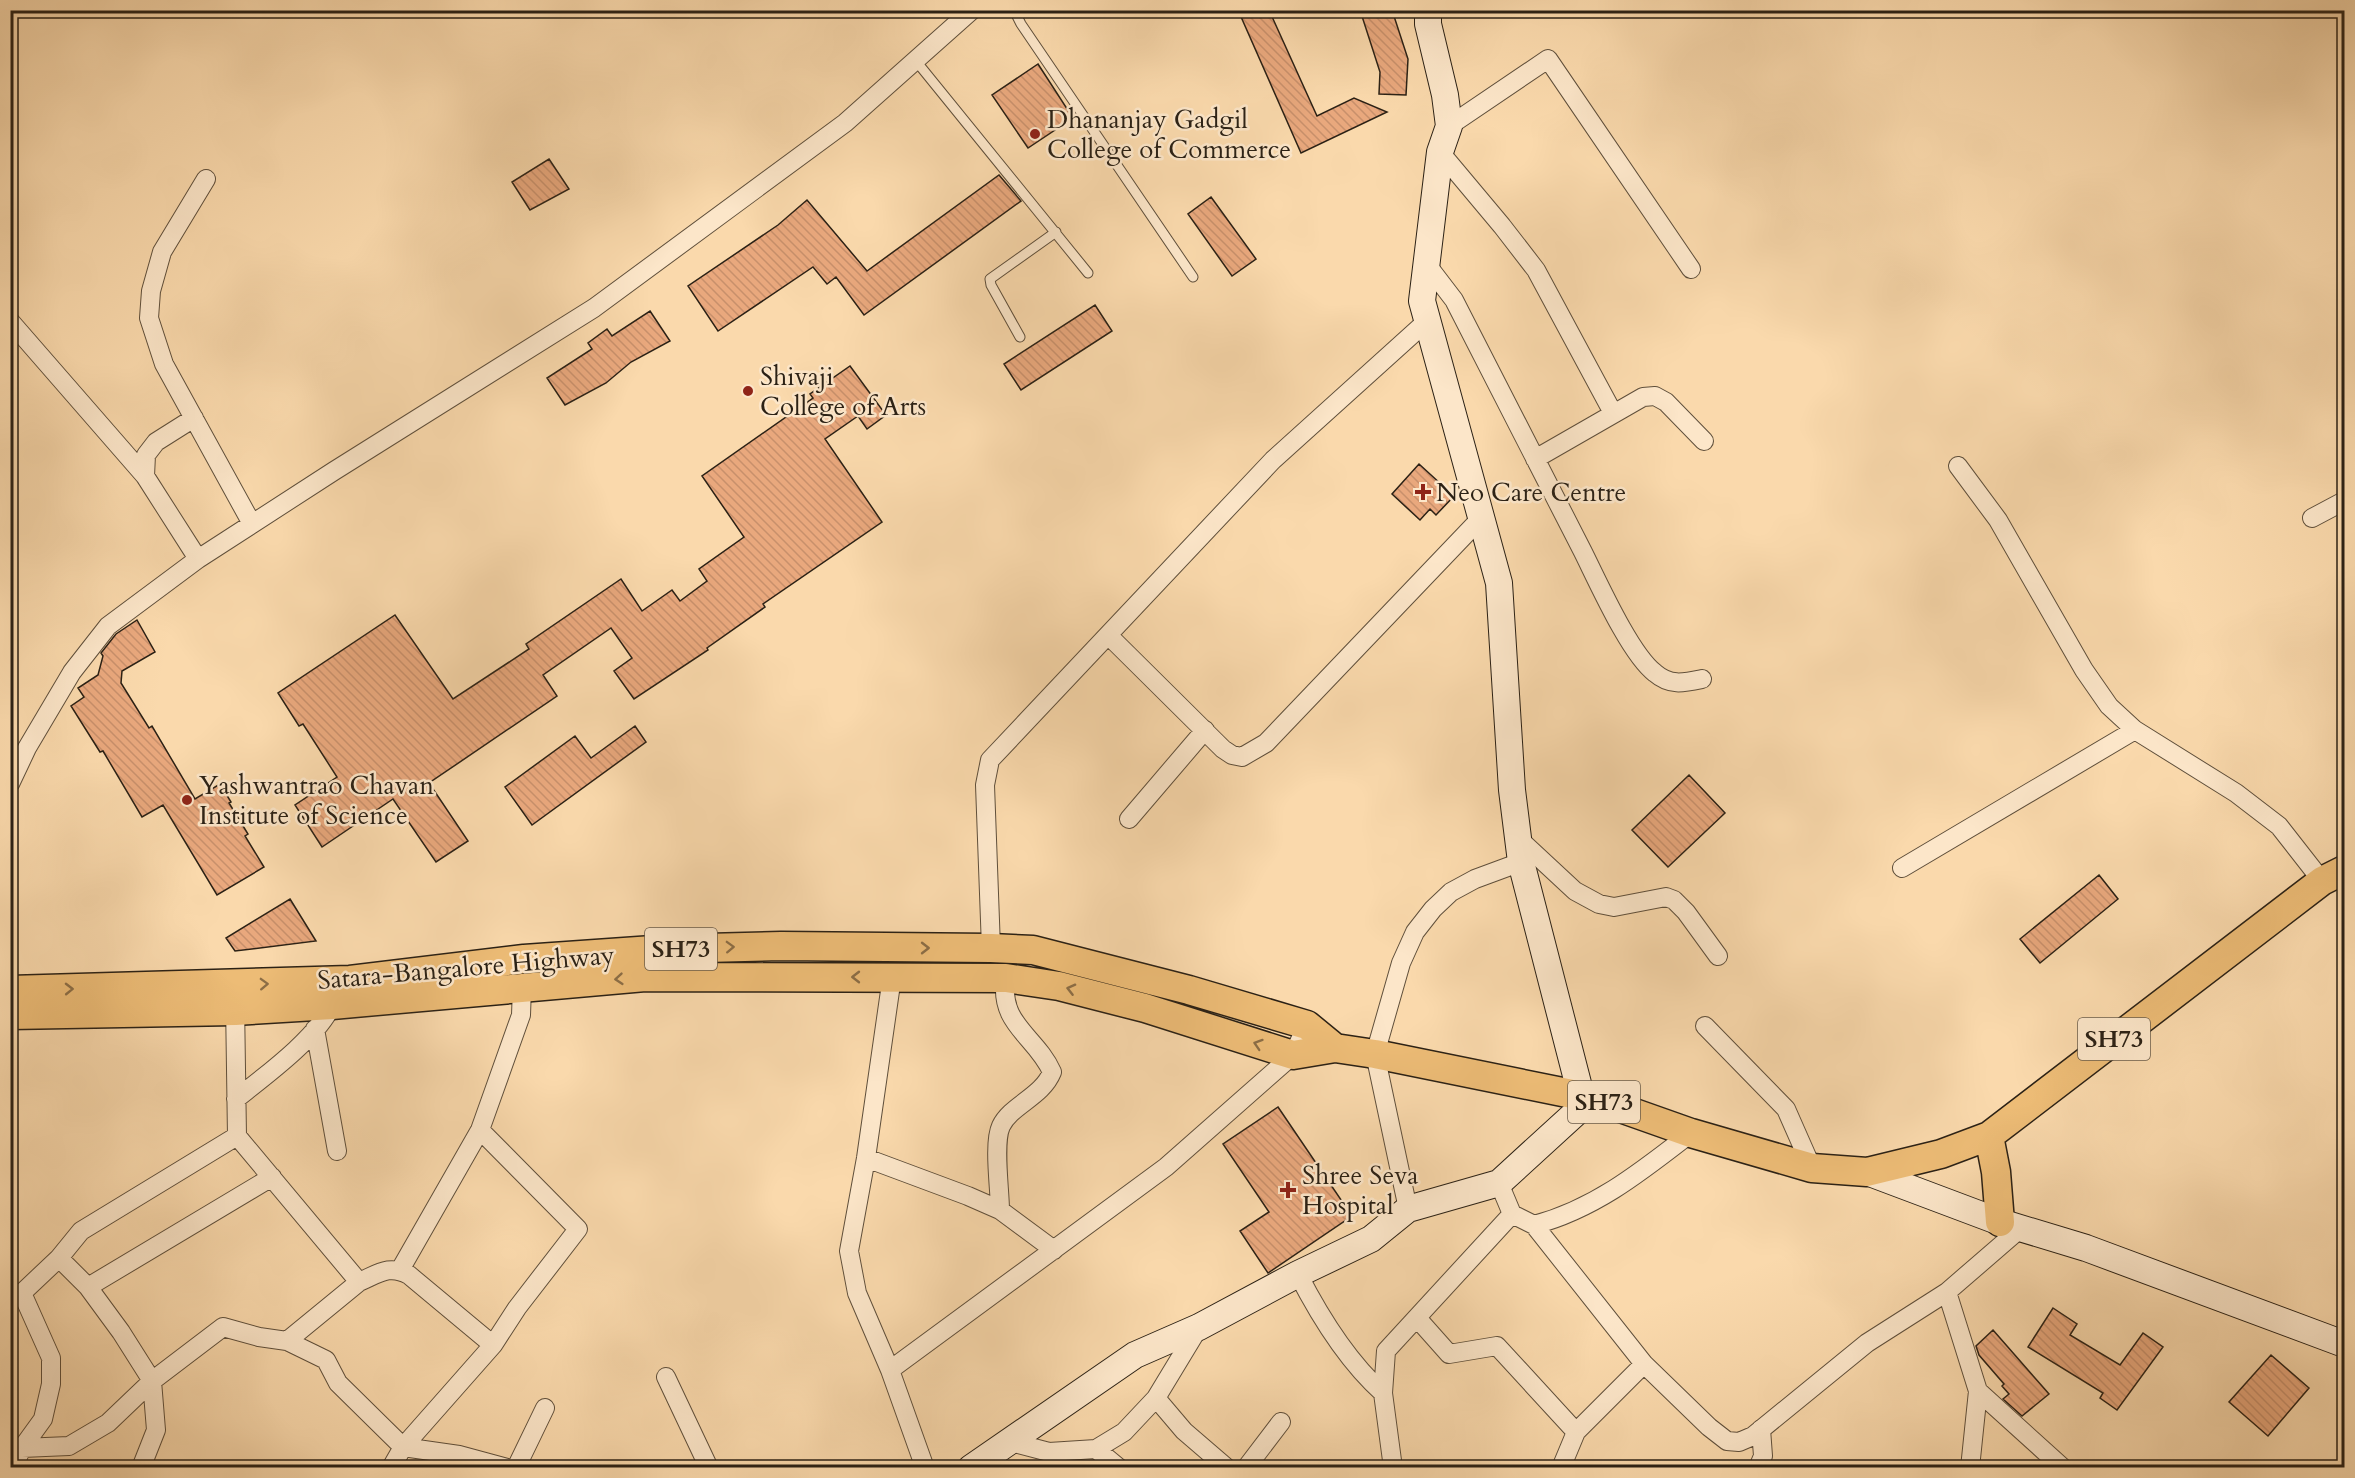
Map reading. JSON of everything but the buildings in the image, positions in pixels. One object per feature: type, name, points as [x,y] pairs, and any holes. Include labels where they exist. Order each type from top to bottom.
[{"type":"main road","name":"Satara-Bangalore Highway","points":[[10,990],[234,998],[332,1005],[645,977],[1006,978],[1059,986],[1145,1008],[1293,1055],[1335,1048],[1586,1096],[1691,1133],[1812,1168],[1867,1172],[1941,1154],[1989,1136],[2333,875]]},
{"type":"main road","name":"Satara-Bangalore Highway","points":[[10,1015],[234,998],[350,980],[524,959],[667,949],[782,946],[991,948],[1033,950],[1189,990],[1307,1025],[1335,1048]]},
{"type":"main road","points":[[1989,1136],[1996,1172],[2011,1225]]},
{"type":"street","points":[[10,784],[27,748],[72,672],[108,626],[198,559],[594,308],[845,123],[972,10]]},
{"type":"street","points":[[971,1467],[1135,1355],[1199,1327],[1298,1274],[1371,1239],[1408,1209],[1499,1183],[1586,1096],[1519,850],[1512,790],[1499,584],[1422,301],[1440,152],[1449,126],[1445,95],[1428,24],[1428,10]]},
{"type":"street","points":[[1449,126],[1548,59],[1691,269]]},
{"type":"street","points":[[1440,152],[1536,270],[1613,413]]},
{"type":"street","points":[[206,179],[162,252],[151,291],[148,318],[164,364],[252,524]]},
{"type":"street","points":[[1428,266],[1454,300],[1599,584],[1638,654],[1653,672],[1668,682],[1680,684],[1702,679]]},
{"type":"street","points":[[10,321],[146,476],[198,559]]},
{"type":"street","points":[[991,948],[985,785],[990,760],[1273,460],[1427,321]]},
{"type":"street","points":[[1535,459],[1643,397],[1655,396],[1666,402],[1704,441]]},
{"type":"street","points":[[146,476],[146,455],[156,442],[194,418]]},
{"type":"street","points":[[1958,466],[1998,520],[2084,670],[2109,706],[2134,730],[2236,793],[2279,826],[2333,875]]},
{"type":"street","points":[[2312,518],[2344,501]]},
{"type":"street","points":[[1108,635],[1223,749],[1232,755],[1242,757],[1266,743],[1481,518]]},
{"type":"street","points":[[1130,819],[1204,730]]},
{"type":"street","points":[[1902,868],[2134,730]]},
{"type":"street","points":[[1519,850],[1575,891],[1599,904],[1614,908],[1666,897],[1674,900],[1686,912],[1718,956]]},
{"type":"street","points":[[1408,1209],[1375,1054],[1401,963],[1415,932],[1433,909],[1451,892],[1519,850]]},
{"type":"street","points":[[891,977],[866,1158],[849,1251],[857,1293],[890,1370],[925,1467]]},
{"type":"street","points":[[1000,1210],[998,1136],[1002,1124],[1048,1082],[1052,1072],[1047,1060],[1017,1027],[1007,1008],[1003,993],[1006,978]]},
{"type":"street","points":[[400,1269],[480,1130],[521,1015],[522,987]]},
{"type":"street","points":[[234,998],[237,1136],[359,1282]]},
{"type":"street","points":[[236,1099],[279,1064],[315,1029],[326,1018],[332,1005]]},
{"type":"street","points":[[890,1370],[1166,1167],[1293,1055],[1307,1025]]},
{"type":"street","points":[[1705,1026],[1786,1109],[1812,1168]]},
{"type":"street","points":[[315,1029],[337,1151]]},
{"type":"street","points":[[391,1467],[403,1447],[493,1345],[517,1308],[578,1228],[480,1130]]},
{"type":"street","points":[[1534,1225],[1556,1219],[1595,1202],[1645,1170],[1691,1133]]},
{"type":"street","points":[[13,1467],[22,1448],[43,1419],[51,1384],[51,1358],[16,1295],[59,1258],[81,1231],[237,1136]]},
{"type":"street","points":[[866,1158],[1000,1210],[1021,1223],[1054,1250]]},
{"type":"street","points":[[1867,1172],[2011,1225],[2098,1252],[2344,1344]]},
{"type":"street","points":[[88,1287],[272,1177]]},
{"type":"street","points":[[1499,1183],[1512,1214],[1534,1225],[1644,1364],[1709,1427],[1727,1441],[1739,1442],[1754,1436],[1867,1343],[1947,1292],[2011,1225]]},
{"type":"street","points":[[1393,1467],[1383,1393],[1386,1351],[1512,1214]]},
{"type":"street","points":[[59,1258],[88,1287],[121,1332],[152,1381],[156,1430],[141,1467]]},
{"type":"street","points":[[287,1341],[359,1282],[391,1268],[400,1269],[409,1275],[493,1345]]},
{"type":"street","points":[[1298,1274],[1326,1322],[1365,1377],[1383,1393]]},
{"type":"street","points":[[1947,1292],[1978,1391],[1970,1467]]},
{"type":"street","points":[[1417,1318],[1449,1354],[1497,1346],[1576,1432]]},
{"type":"street","points":[[22,1448],[69,1446],[108,1423],[152,1381],[223,1327],[259,1337],[287,1341],[326,1360],[338,1383],[403,1447],[459,1455],[507,1467]]},
{"type":"street","points":[[1006,1442],[1049,1452],[1096,1449],[1124,1432],[1156,1398],[1199,1327]]},
{"type":"street","points":[[1561,1467],[1576,1432],[1644,1364]]},
{"type":"street","points":[[666,1377],[709,1467]]},
{"type":"street","points":[[1978,1391],[2063,1467]]},
{"type":"street","points":[[1156,1398],[1185,1431],[1227,1467]]},
{"type":"street","points":[[516,1467],[545,1408]]},
{"type":"street","points":[[1246,1467],[1281,1422]]},
{"type":"street","points":[[1758,1467],[1763,1456],[1761,1429]]},
{"type":"street","points":[[1096,1449],[1119,1467]]},
{"type":"lane","points":[[1014,10],[1021,24],[1193,277]]},
{"type":"lane","points":[[916,61],[1088,273]]},
{"type":"lane","points":[[1020,337],[991,285],[990,279],[1056,232]]},
{"type":"place","name":"Dhananjay Gadgil College of Commerce","points":[[1035,134]]},
{"type":"place","name":"Shivaji College of Arts","points":[[748,391]]},
{"type":"place","name":"Neo Care Centre","points":[[1423,492]]},
{"type":"place","name":"Yashwantrao Chavan Institute of Science","points":[[187,800]]},
{"type":"place","name":"Shree Seva Hospital","points":[[1288,1190]]}]
